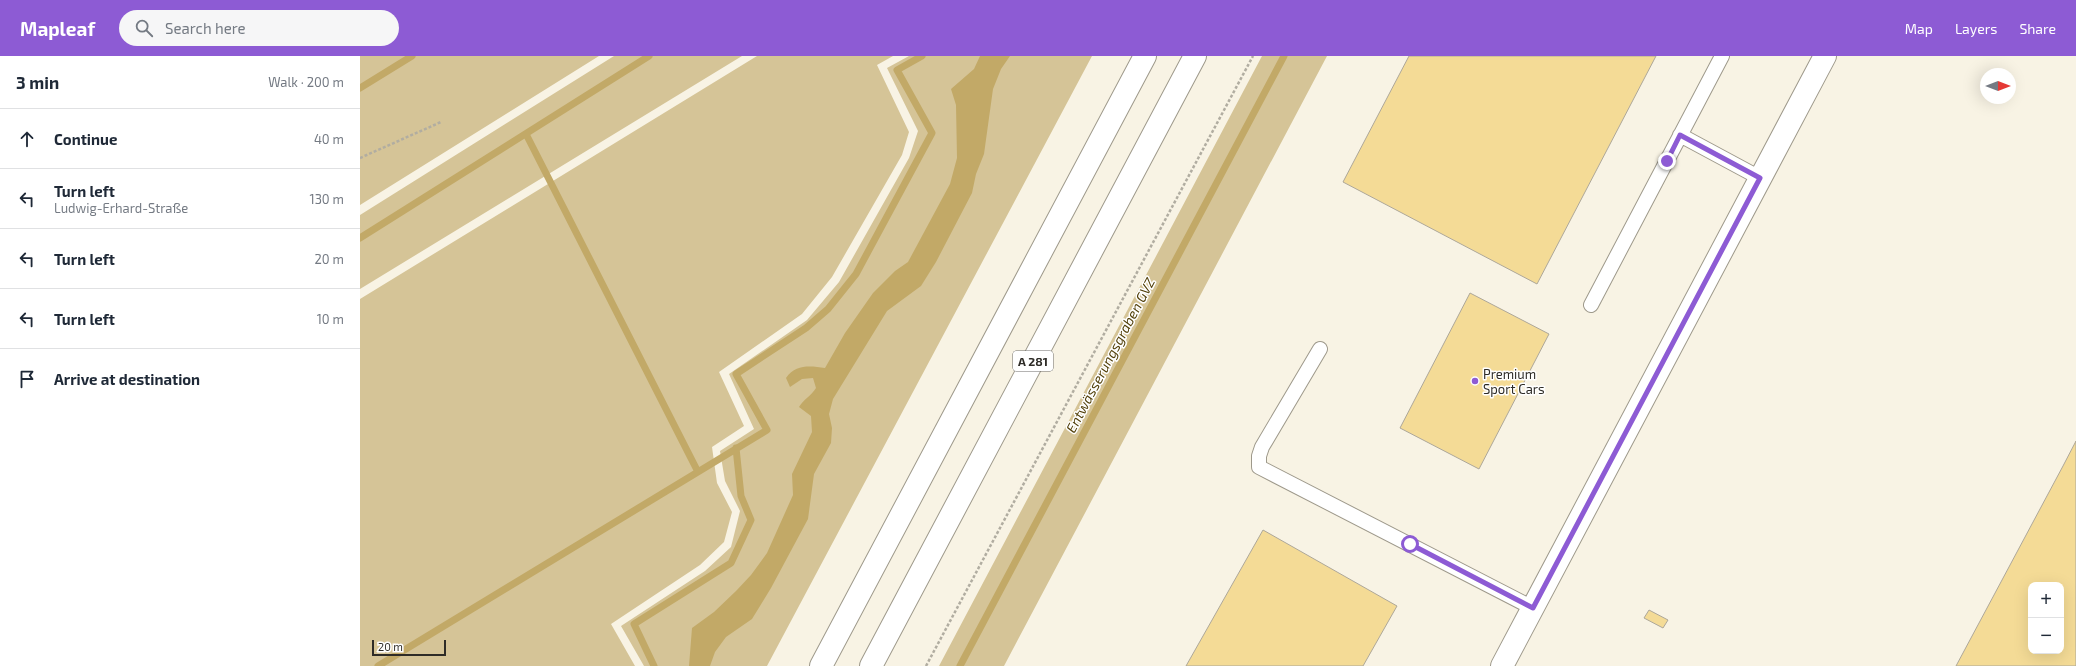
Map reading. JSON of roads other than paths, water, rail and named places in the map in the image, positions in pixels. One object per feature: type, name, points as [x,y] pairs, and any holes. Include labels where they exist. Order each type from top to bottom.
[{"type":"main road","points":[[821,666],[1145,56]]},
{"type":"main road","name":"A 281","points":[[871,666],[1195,56]]},
{"type":"main road","points":[[1502,666],[1825,56]]},
{"type":"lane","points":[[1591,305],[1722,56]]},
{"type":"lane","points":[[1680,135],[1760,178]]},
{"type":"lane","points":[[1320,349],[1262,447],[1259,456],[1259,467],[1533,608]]},
{"type":"waterway","points":[[360,88],[412,56]]},
{"type":"waterway","points":[[360,238],[649,56]]},
{"type":"waterway","points":[[378,666],[767,430],[736,374],[806,328],[828,309],[856,274],[932,133],[897,70],[922,56]]},
{"type":"waterway","name":"Entwässerungsgraben GVZ","points":[[960,666],[1284,56]]},
{"type":"waterway","points":[[526,134],[698,472]]},
{"type":"waterway","points":[[654,666],[634,624],[731,563],[751,520],[741,496],[736,448]]},
{"type":"place","name":"Premium Sport Cars","points":[[1475,381]]}]
